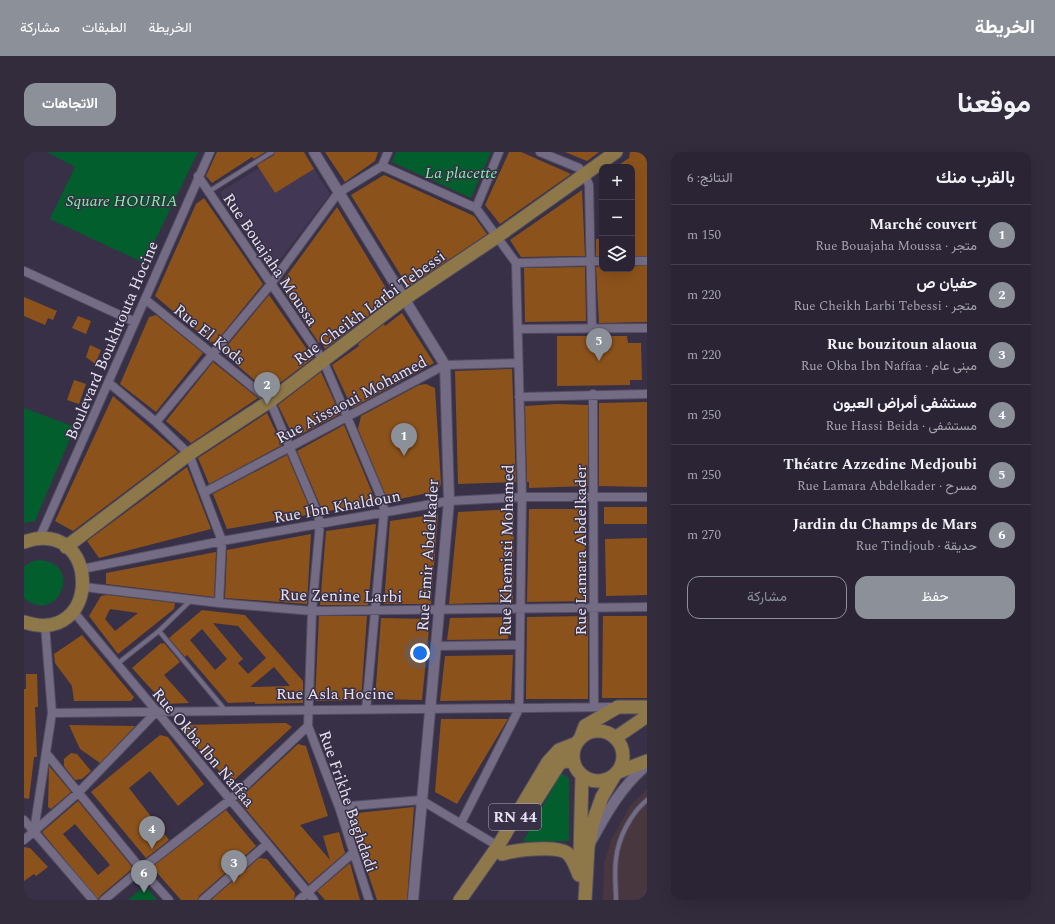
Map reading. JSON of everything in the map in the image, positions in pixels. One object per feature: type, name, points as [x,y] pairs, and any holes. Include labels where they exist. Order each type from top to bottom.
[{"type":"main road","name":"Rue Cheikh Larbi Tebessi","points":[[66,547],[189,454],[270,401],[404,298],[498,236],[616,152]]},
{"type":"main road","points":[[24,542],[39,539],[57,542],[66,547],[78,560],[82,569],[84,587],[80,600],[73,611],[60,620],[45,625],[33,625],[24,622]]},
{"type":"main road","points":[[559,750],[586,726],[618,707]]},
{"type":"main road","name":"Rue Asla Hocine","points":[[618,707],[647,707]]},
{"type":"main road","points":[[615,738],[647,716]]},
{"type":"main road","points":[[579,900],[582,775],[574,762],[573,756],[586,726]]},
{"type":"main road","points":[[579,741],[593,732],[601,732],[615,738],[620,744],[623,759],[602,796],[593,822],[588,846],[585,900]]},
{"type":"main road","name":"RN 44","points":[[470,900],[500,850],[548,762],[559,750],[579,741]]},
{"type":"main road","name":"RN 44","points":[[460,900],[500,850],[557,767],[565,761],[574,762]]},
{"type":"main road","points":[[582,775],[596,781],[603,780],[616,773],[647,761]]},
{"type":"main road","points":[[500,850],[523,848],[561,850],[570,855],[579,875]]},
{"type":"street","name":"Boulevard Boukhtouta Hocine","points":[[39,539],[109,383],[198,176],[210,152]]},
{"type":"street","name":"Rue Emir Abdelkader","points":[[314,152],[444,365],[449,501],[413,900]]},
{"type":"street","points":[[156,422],[271,284],[338,193],[382,166],[388,152]]},
{"type":"street","points":[[476,208],[499,152]]},
{"type":"street","points":[[540,152],[579,168],[585,175],[589,185],[592,329]]},
{"type":"street","points":[[382,166],[476,208],[498,236],[516,263],[599,261]]},
{"type":"street","name":"Rue Bouajaha Moussa","points":[[198,176],[323,360],[348,416],[383,502],[384,512],[366,710]]},
{"type":"street","points":[[635,261],[647,261]]},
{"type":"street","name":"Rue Khemisti Mohamed","points":[[461,823],[519,709],[518,645],[522,497],[516,263]]},
{"type":"street","points":[[24,270],[135,322]]},
{"type":"street","name":"Rue El Kods","points":[[145,298],[270,401],[318,512],[320,523],[312,611],[308,710]]},
{"type":"street","points":[[518,329],[647,328]]},
{"type":"street","name":"Rue Aïssaoui Mohamed","points":[[205,492],[444,365],[518,363]]},
{"type":"street","points":[[109,383],[156,422],[189,454],[205,492],[222,541],[219,603]]},
{"type":"street","points":[[519,397],[593,394],[647,394]]},
{"type":"street","name":"Rue Lamara Abdelkader","points":[[593,394],[594,707]]},
{"type":"street","name":"Rue Ibn Khaldoun","points":[[82,569],[222,541],[449,501],[522,497],[647,497]]},
{"type":"street","name":"Rue Zenine Larbi","points":[[84,587],[219,603],[312,611],[647,607]]},
{"type":"street","name":"Rue Okba Ibn Naffaa","points":[[73,611],[314,900]]},
{"type":"street","points":[[34,831],[52,713],[45,625]]},
{"type":"street","points":[[436,646],[518,645]]},
{"type":"street","name":"Rue Asla Hocine","points":[[52,713],[618,707]]},
{"type":"street","name":"Rue Frikhe Baghdadi","points":[[308,710],[308,726],[339,807],[369,900]]},
{"type":"street","points":[[24,840],[78,793],[156,712]]},
{"type":"street","points":[[104,900],[141,869],[230,800],[308,726]]},
{"type":"street","points":[[46,753],[141,869],[169,900]]},
{"type":"street","points":[[588,846],[619,794],[647,765]]},
{"type":"street","points":[[339,807],[421,800],[461,823],[500,850]]},
{"type":"street","points":[[24,820],[93,900]]},
{"type":"street","points":[[203,900],[267,844]]},
{"type":"street","points":[[298,900],[353,853]]},
{"type":"lane","points":[[208,192],[272,152]]},
{"type":"lane","points":[[116,664],[159,631],[191,600]]},
{"type":"lane","points":[[159,631],[226,711]]},
{"type":"lane","points":[[616,900],[616,859],[620,843],[626,828],[636,811],[647,800]]},
{"type":"shaded area","points":[[259,168],[275,193],[314,169],[330,194],[276,265],[265,265],[220,192]]},
{"type":"shaded area","points":[[647,789],[647,900],[603,900],[604,864],[612,838],[630,806]]},
{"type":"green space","name":"Square HOURIA","points":[[47,152],[198,152],[144,263],[50,219],[75,167]]},
{"type":"green space","name":"La placette","points":[[396,152],[491,152],[471,198],[392,162]]},
{"type":"green space","points":[[24,408],[75,427],[35,521],[24,523]]},
{"type":"green space","points":[[38,560],[53,563],[61,571],[63,581],[61,591],[56,599],[47,605],[36,605],[24,598],[24,567],[31,562]]},
{"type":"green space","points":[[561,773],[569,778],[569,841],[523,842]]},
{"type":"green space","points":[[145,886],[157,900],[128,900]]},
{"type":"building","points":[[217,152],[265,152],[254,159],[252,157],[212,183],[206,176]]},
{"type":"building","points":[[275,152],[304,152],[314,169],[275,193],[257,165],[274,155]]},
{"type":"building","points":[[325,152],[378,152],[375,161],[345,182]]},
{"type":"building","points":[[509,152],[521,152],[571,174],[500,224],[485,205]]},
{"type":"building","points":[[565,152],[599,152],[587,161]]},
{"type":"building","points":[[630,152],[647,152],[647,256],[635,256],[635,164],[620,164],[629,158]]},
{"type":"building","points":[[384,175],[474,216],[487,234],[408,287],[351,195]]},
{"type":"building","points":[[582,190],[585,256],[521,257],[510,240]]},
{"type":"building","points":[[204,198],[263,284],[215,343],[212,341],[211,343],[155,296],[196,204]]},
{"type":"building","points":[[337,207],[392,298],[325,349],[321,341],[319,343],[280,285]]},
{"type":"building","points":[[596,239],[599,239],[599,256],[596,256]]},
{"type":"building","points":[[599,266],[599,272],[635,272],[635,266],[647,266],[647,322],[599,323],[596,267]]},
{"type":"building","points":[[585,267],[586,321],[525,322],[524,268]]},
{"type":"building","points":[[269,295],[313,358],[268,392],[222,352]]},
{"type":"building","points":[[24,297],[57,311],[53,320],[48,318],[45,325],[24,316]]},
{"type":"building","points":[[402,313],[434,363],[352,408],[332,365],[359,346],[358,344],[384,324],[385,326]]},
{"type":"building","points":[[156,315],[203,353],[156,412],[120,384],[149,317]]},
{"type":"building","points":[[78,316],[91,321],[86,334],[72,328]]},
{"type":"building","points":[[557,336],[627,336],[628,343],[641,343],[642,380],[630,380],[630,385],[557,386]]},
{"type":"building","points":[[90,345],[101,350],[95,364],[86,357]]},
{"type":"building","points":[[213,362],[258,398],[191,443],[166,421]]},
{"type":"building","points":[[512,369],[516,482],[458,484],[455,371]]},
{"type":"building","points":[[321,372],[340,414],[294,438],[278,405]]},
{"type":"building","points":[[74,380],[86,384],[79,404],[67,400]]},
{"type":"building","points":[[426,384],[435,388],[441,484],[437,491],[395,500],[386,496],[358,429],[361,416],[419,385]]},
{"type":"building","points":[[113,396],[178,452],[73,531],[55,521]]},
{"type":"building","points":[[647,402],[647,487],[599,486],[599,403]]},
{"type":"building","points":[[557,404],[588,405],[588,486],[529,488],[529,482],[527,482],[525,406]]},
{"type":"building","points":[[267,413],[282,445],[209,484],[198,458]]},
{"type":"building","points":[[344,425],[376,502],[323,512],[297,451]]},
{"type":"building","points":[[287,455],[312,514],[227,529],[213,494]]},
{"type":"building","points":[[187,467],[211,529],[99,558],[87,541]]},
{"type":"building","points":[[604,507],[647,507],[647,524],[604,524]]},
{"type":"building","points":[[514,509],[513,602],[449,604],[458,512]]},
{"type":"building","points":[[529,509],[584,509],[588,601],[527,602]]},
{"type":"building","points":[[438,514],[431,604],[384,604],[390,521]]},
{"type":"building","points":[[376,524],[368,605],[320,605],[326,531]]},
{"type":"building","points":[[311,534],[307,604],[225,598],[227,550]]},
{"type":"building","points":[[647,538],[647,595],[606,596],[605,539]]},
{"type":"building","points":[[216,552],[214,597],[106,584],[106,573]]},
{"type":"building","points":[[107,595],[175,603],[174,609],[118,654],[89,616],[101,596]],"holes":[[[110,609],[138,613],[115,631],[105,619]]]},
{"type":"building","points":[[202,610],[245,615],[303,681],[303,703],[228,703],[187,655],[185,657],[169,638]],"holes":[[[213,623],[238,626],[266,658],[248,674],[238,663],[243,659]],[[202,629],[227,659],[215,670],[190,640]],[[274,667],[290,686],[250,687]]]},
{"type":"building","points":[[319,616],[367,616],[361,700],[315,701]]},
{"type":"building","points":[[588,616],[588,699],[526,699],[527,617]]},
{"type":"building","points":[[603,616],[647,616],[647,698],[602,698]]},
{"type":"building","points":[[509,617],[508,639],[447,640],[450,618]]},
{"type":"building","points":[[381,618],[430,619],[422,700],[375,699]]},
{"type":"building","points":[[82,635],[134,697],[131,701],[74,701],[72,686],[55,663],[54,654]]},
{"type":"building","points":[[161,643],[164,643],[180,662],[164,675],[189,703],[165,704],[132,668]]},
{"type":"building","points":[[513,655],[511,700],[440,701],[445,656]]},
{"type":"building","points":[[26,674],[37,674],[38,707],[35,707],[37,757],[34,757],[29,799],[24,798],[24,689],[26,689]]},
{"type":"building","points":[[441,719],[508,719],[457,804],[435,792]]},
{"type":"building","points":[[286,723],[292,727],[231,783],[181,731],[182,725]]},
{"type":"building","points":[[69,725],[135,726],[100,763],[80,749]]},
{"type":"building","points":[[160,735],[168,737],[204,784],[178,806],[150,771],[129,788],[169,840],[146,858],[91,792]]},
{"type":"building","points":[[298,744],[306,746],[328,816],[300,825],[330,860],[323,836],[339,832],[345,853],[309,884],[238,800]]},
{"type":"building","points":[[71,753],[77,754],[91,771],[82,779],[75,780],[64,766],[64,759]]},
{"type":"building","points":[[49,766],[71,792],[51,809],[48,807]]},
{"type":"building","points":[[78,801],[133,868],[100,896],[98,900],[42,832]],"holes":[[[75,824],[110,865],[98,875],[63,834]]]},
{"type":"building","points":[[414,807],[407,900],[377,900],[348,814]]},
{"type":"building","points":[[226,810],[256,846],[199,896],[198,900],[181,900],[152,867]]},
{"type":"building","points":[[24,847],[30,848],[48,867],[36,876],[34,874],[24,881]]},
{"type":"building","points":[[259,858],[267,859],[295,893],[294,900],[211,900]]},
{"type":"building","points":[[350,863],[360,900],[325,900],[317,891]]},
{"type":"place","name":"Théatre Azzedine Medjoubi","points":[[599,361]]},
{"type":"place","name":"حفيان ص","points":[[267,405]]},
{"type":"place","name":"Marché couvert","points":[[404,456]]},
{"type":"place","name":"مستشفى أمراض العيون","points":[[152,849]]},
{"type":"place","name":"Rue bouzitoun alaoua","points":[[234,883]]},
{"type":"place","name":"Jardin du Champs de Mars","points":[[144,893]]}]
